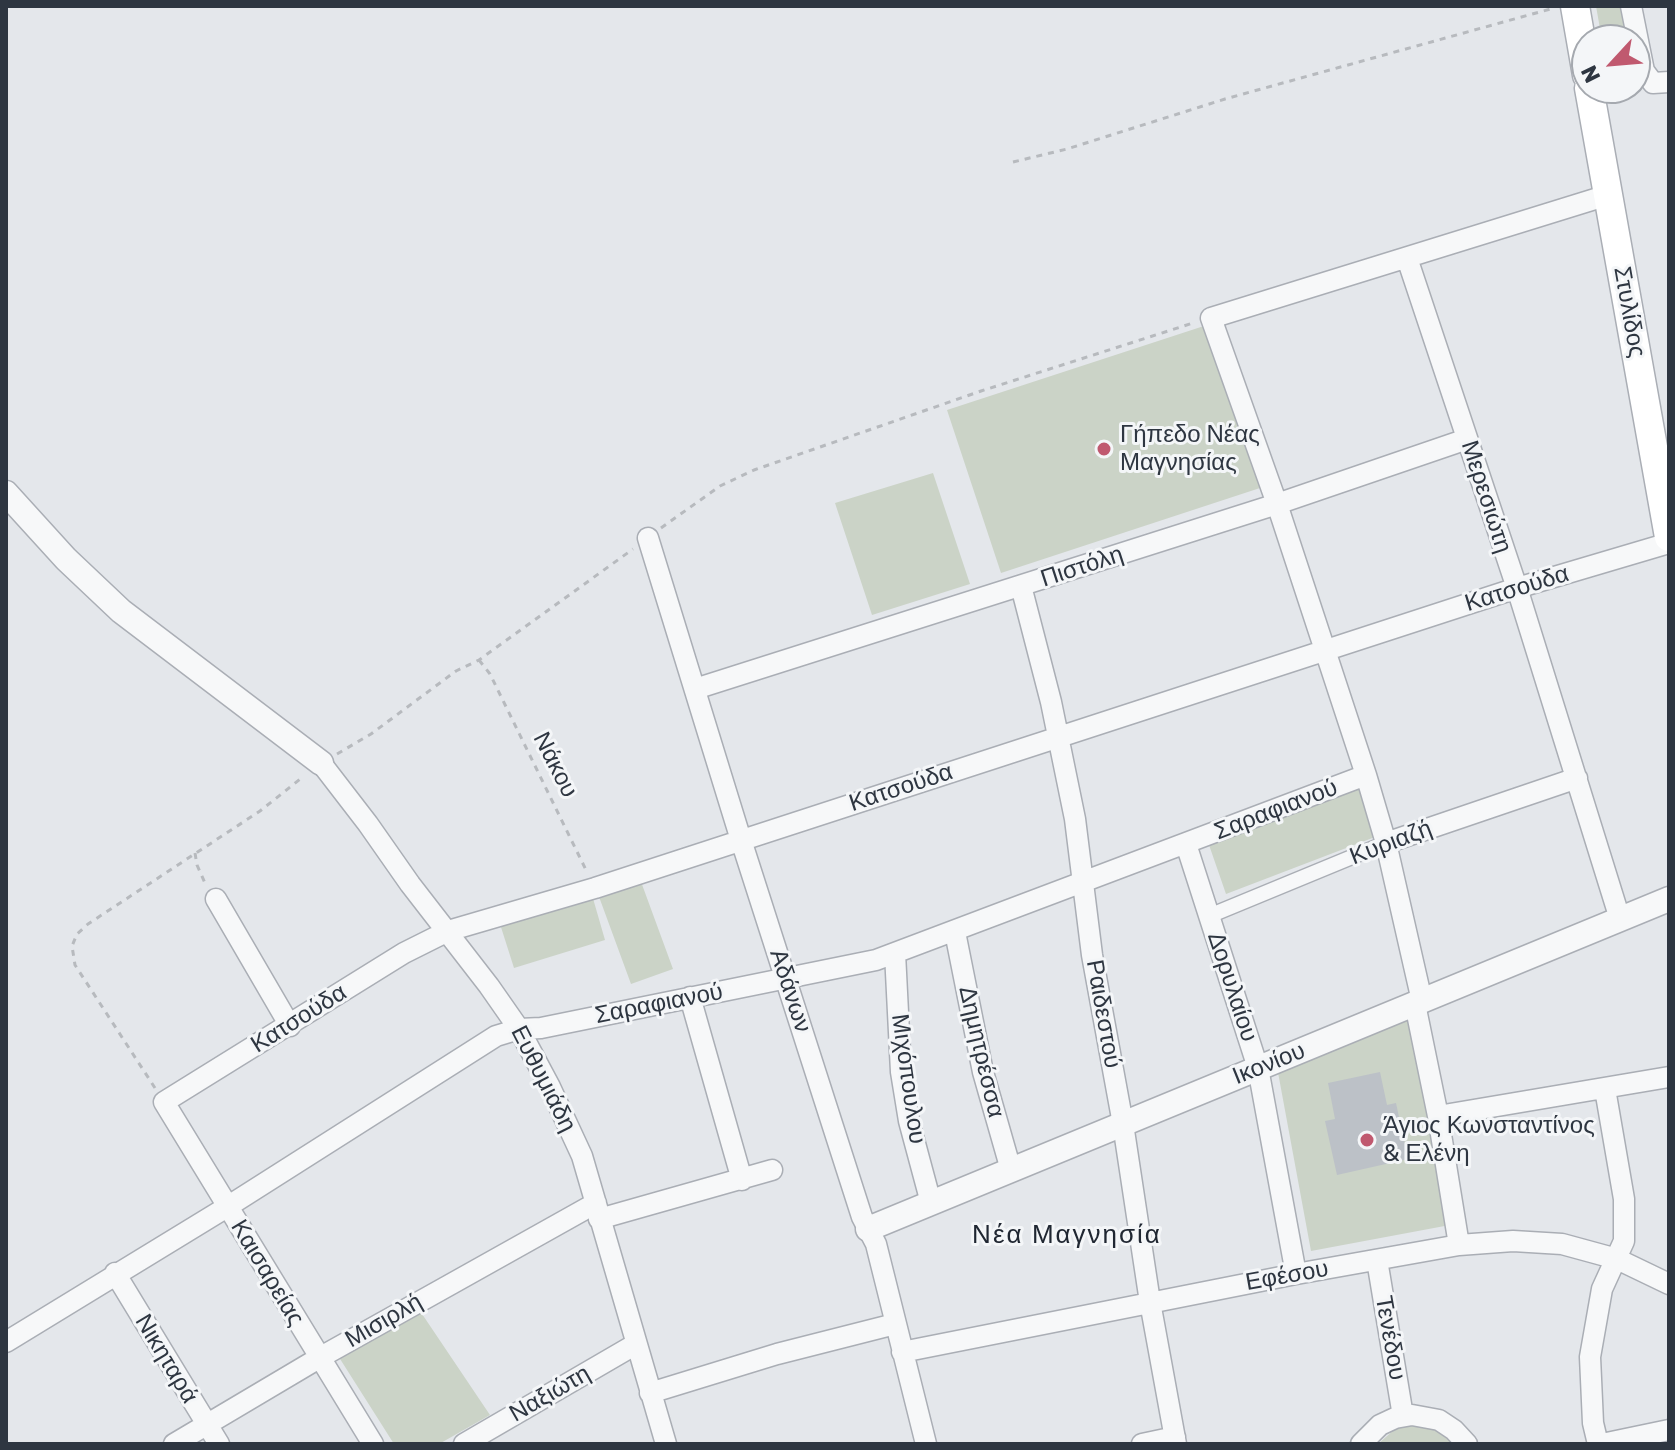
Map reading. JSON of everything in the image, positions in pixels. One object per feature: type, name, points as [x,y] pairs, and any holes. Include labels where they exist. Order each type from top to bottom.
[{"type":"main road","name":"Στυλίδος","points":[[1592,104],[1669,537]]},
{"type":"street","points":[[1631,6],[1644,71],[1653,83],[1669,82]]},
{"type":"street","points":[[1459,1245],[1419,1002],[1386,843],[1326,650],[1211,318],[1608,195]]},
{"type":"street","name":"Μερεσιώτη","points":[[1407,258],[1517,588],[1620,919]]},
{"type":"street","name":"Πιστόλη","points":[[695,689],[1277,504],[1467,439]]},
{"type":"street","points":[[6,493],[66,559],[121,611],[321,763]]},
{"type":"street","name":"Αδάνων","points":[[648,538],[862,1217],[876,1244],[926,1444]]},
{"type":"street","name":"Κατσούδα","points":[[164,1102],[404,953],[448,931],[595,888],[1517,588],[1669,543]]},
{"type":"street","name":"Ραιδεστού","points":[[1021,586],[1060,737],[1075,819],[1092,955],[1176,1441]]},
{"type":"street","name":"Ευθυμιάδη","points":[[321,763],[519,1029],[550,1087],[582,1156],[666,1444]]},
{"type":"street","name":"Σαραφιανού","points":[[6,1342],[227,1207],[496,1036],[876,960],[1366,775]]},
{"type":"street","name":"Κυριαζή","points":[[1209,916],[1386,843],[1577,778]]},
{"type":"street","name":"Δορυλαίου","points":[[1186,844],[1258,1068],[1296,1274]]},
{"type":"street","points":[[216,899],[290,1026]]},
{"type":"street","name":"Ικονίου","points":[[868,1229],[1669,899]]},
{"type":"street","name":"Δημητρέσσα","points":[[955,932],[983,1072],[1011,1170]]},
{"type":"street","name":"Μιχόπουλου","points":[[895,953],[901,1072],[909,1121],[931,1203]]},
{"type":"street","points":[[690,997],[742,1180]]},
{"type":"street","points":[[1438,1116],[1669,1077]]},
{"type":"street","points":[[1605,1089],[1624,1199],[1624,1241],[1602,1289],[1590,1357],[1593,1423],[1600,1444],[1669,1430]]},
{"type":"street","name":"Καισαρείας","points":[[164,1102],[373,1444]]},
{"type":"street","name":"Μισιρλή","points":[[174,1444],[319,1358],[598,1211],[742,1180],[772,1170]]},
{"type":"street","name":"Εφέσου","points":[[902,1352],[1459,1245],[1534,1241],[1562,1244],[1617,1259],[1669,1284]]},
{"type":"street","name":"Τενέδου","points":[[1377,1260],[1403,1416]]},
{"type":"street","name":"Νικηταρά","points":[[115,1273],[219,1444]]},
{"type":"street","points":[[650,1393],[777,1354],[895,1324]]},
{"type":"street","name":"Ναξιώτη","points":[[464,1444],[636,1344]]},
{"type":"street","points":[[1361,1444],[1380,1425],[1403,1416],[1439,1420],[1467,1444]]},
{"type":"street","points":[[1142,1444],[1176,1441]]},
{"type":"path","points":[[1013,162],[1067,149],[1225,99],[1559,7]]},
{"type":"path","points":[[164,1102],[75,965],[72,946],[77,934],[88,924],[260,811],[321,763],[371,734],[456,671],[479,660],[720,486],[754,470],[981,391],[1211,318]]},
{"type":"path","name":"Νάκου","points":[[479,660],[497,688],[595,888]]},
{"type":"path","points":[[195,853],[200,874],[216,899]]},
{"type":"shaded area","points":[[1596,6],[1635,6],[1639,24],[1599,24]]},
{"type":"shaded area","name":"Γήπεδο Νέας Μαγνησίας","points":[[1207,325],[1260,488],[1001,573],[947,410]]},
{"type":"shaded area","points":[[933,473],[970,584],[872,615],[835,503]]},
{"type":"shaded area","points":[[1359,785],[1375,837],[1226,894],[1208,842]]},
{"type":"shaded area","points":[[640,879],[673,969],[631,984],[598,894]]},
{"type":"shaded area","points":[[592,895],[605,940],[514,968],[500,924]]},
{"type":"shaded area","points":[[1411,1013],[1450,1225],[1311,1251],[1277,1067]]},
{"type":"shaded area","points":[[416,1305],[490,1415],[439,1444],[394,1444],[335,1351]]},
{"type":"shaded area","points":[[1410,1424],[1427,1424],[1461,1444],[1378,1444],[1395,1429]]},
{"type":"building","name":"Άγιος Κωνσταντίνος & Ελένη","points":[[1380,1072],[1387,1105],[1396,1103],[1408,1159],[1337,1175],[1325,1121],[1335,1119],[1328,1083]]},
{"type":"place","name":"Γήπεδο Νέας Μαγνησίας","points":[[1104,449]]},
{"type":"place","name":"Άγιος Κωνσταντίνος & Ελένη","points":[[1367,1140]]},
{"type":"district","name":"Νέα Μαγνησία","points":[[1067,1235]]}]
